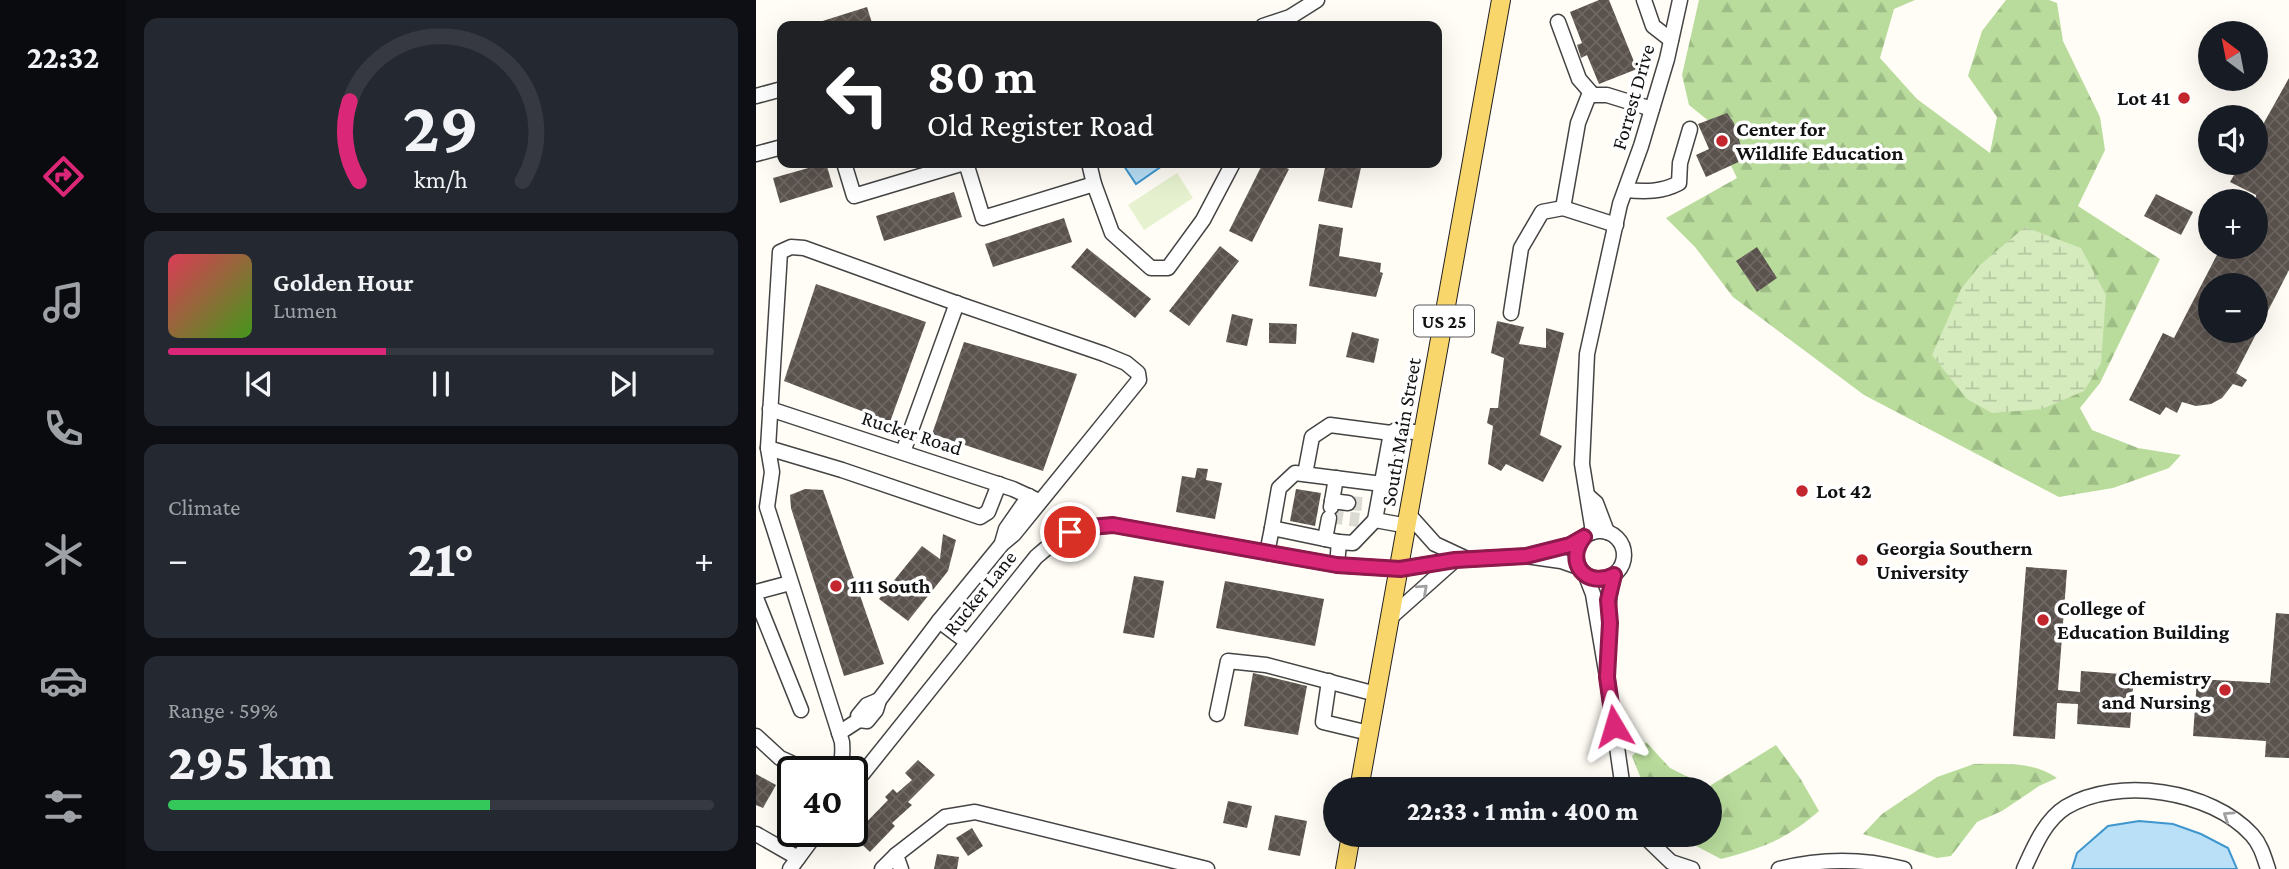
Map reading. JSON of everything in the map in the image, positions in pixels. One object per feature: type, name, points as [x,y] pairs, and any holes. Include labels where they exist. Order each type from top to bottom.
[{"type":"main road","name":"South Main Street","points":[[1361,777],[1501,0]]},
{"type":"main road","points":[[1345,869],[1349,847]]},
{"type":"street","points":[[1278,21],[1290,17],[1317,0]]},
{"type":"street","points":[[1644,0],[1653,26],[1671,40]]},
{"type":"street","name":"Forrest Drive","points":[[1595,534],[1587,506],[1588,496],[1581,464],[1587,354],[1623,197],[1652,109],[1680,0]]},
{"type":"street","points":[[1558,22],[1579,79],[1593,95]]},
{"type":"street","points":[[756,96],[777,90]]},
{"type":"street","points":[[1563,208],[1578,123],[1589,95],[1606,95],[1652,109]]},
{"type":"street","points":[[1623,197],[1668,188],[1679,183],[1680,163],[1690,129]]},
{"type":"street","points":[[756,154],[777,148]]},
{"type":"street","points":[[846,168],[854,196],[948,168]]},
{"type":"street","points":[[967,168],[983,218],[1094,184]]},
{"type":"street","points":[[1090,168],[1112,233],[1151,268],[1168,268],[1203,220],[1230,168]]},
{"type":"street","points":[[1511,313],[1521,248],[1542,212],[1563,208],[1616,225]]},
{"type":"street","points":[[839,733],[859,720],[867,721],[876,710],[878,700],[939,621],[1002,544],[1014,534],[1034,498],[1139,380],[1138,373],[1126,363],[1104,354],[804,247],[791,247],[780,252],[768,448],[772,472],[767,507],[790,583],[839,733],[842,742],[842,756]]},
{"type":"street","points":[[902,452],[957,303]]},
{"type":"street","name":"Rucker Road","points":[[770,409],[1034,498]]},
{"type":"street","points":[[1305,474],[1312,437],[1330,425],[1391,433],[1396,430],[1423,433]]},
{"type":"street","points":[[1272,528],[1353,543],[1371,517],[1382,484],[1391,433]]},
{"type":"street","points":[[768,448],[980,517],[988,512],[999,484]]},
{"type":"street","points":[[1267,553],[1279,488],[1296,473],[1382,484]]},
{"type":"street","points":[[1336,478],[1330,509],[1337,565]]},
{"type":"street","points":[[1330,509],[1355,504],[1371,517],[1409,521],[1435,544],[1460,559],[1391,617]]},
{"type":"street","name":"Rucker Lane","points":[[868,767],[1036,556],[1070,532],[1113,525],[1337,565],[1400,569],[1460,559],[1526,556]]},
{"type":"street","points":[[1595,534],[1576,551],[1593,594],[1621,777]]},
{"type":"street","points":[[1595,534],[1619,540],[1624,552],[1623,565],[1614,575],[1600,580],[1561,561],[1526,556],[1570,545],[1595,534]]},
{"type":"street","points":[[1607,677],[1610,623],[1608,600],[1614,575]]},
{"type":"street","points":[[756,592],[790,583]]},
{"type":"street","points":[[756,598],[801,710]]},
{"type":"street","points":[[939,621],[967,642]]},
{"type":"street","points":[[1217,714],[1228,661],[1266,664],[1376,694]]},
{"type":"street","points":[[1329,681],[1323,722],[1369,733]]},
{"type":"street","points":[[756,736],[778,756]]},
{"type":"street","points":[[2024,869],[2046,825],[2065,808],[2098,793],[2153,792],[2195,799],[2221,811],[2253,837],[2262,850],[2268,869]]},
{"type":"street","points":[[882,869],[898,862],[945,817],[975,812],[1207,869]]},
{"type":"street","points":[[756,834],[794,864],[806,847]]},
{"type":"street","points":[[1653,847],[1669,865],[1692,869]]},
{"type":"street","points":[[1779,869],[1803,863],[1836,860],[1875,862],[1905,869]]},
{"type":"green space","points":[[1699,0],[1915,0],[1894,9],[1880,58],[1917,99],[1990,153],[1997,117],[1968,76],[1982,31],[2006,0],[2049,0],[2057,3],[2063,41],[2100,117],[2105,150],[2078,206],[2160,259],[2100,383],[2080,408],[2092,430],[2138,448],[2181,455],[2169,468],[2113,488],[2059,497],[1864,395],[1733,297],[1695,247],[1666,218],[1737,178],[1710,122],[1689,105],[1682,75]]},
{"type":"green space","points":[[1177,173],[1193,198],[1144,230],[1128,205]]},
{"type":"green space","points":[[2025,227],[2081,248],[2106,295],[2101,363],[2084,391],[2042,409],[1992,413],[1967,399],[1932,355],[1961,289],[1980,265]]},
{"type":"green space","points":[[1646,742],[1670,768],[1688,777],[1640,777],[1632,756]]},
{"type":"green space","points":[[1776,745],[1819,811],[1796,829],[1773,841],[1721,859],[1698,847],[1722,847],[1722,778]]},
{"type":"green space","points":[[1974,764],[2027,766],[2057,778],[2039,786],[2002,811],[1977,822],[1951,856],[1937,858],[1863,834],[1882,814],[1937,777]]},
{"type":"water","points":[[1125,168],[1159,168],[1136,184]]},
{"type":"water","points":[[2139,821],[2173,824],[2201,834],[2228,848],[2237,869],[2072,869],[2077,853],[2108,826]]},
{"type":"building","points":[[1599,0],[1609,0],[1637,69],[1599,84],[1587,55],[1581,58],[1577,45],[1582,43],[1570,12]]},
{"type":"building","points":[[867,7],[871,21],[823,21]]},
{"type":"building","points":[[2289,78],[2289,270],[2268,311],[2268,273],[2208,273],[2215,259],[2268,259],[2268,189],[2244,189],[2230,182],[2234,175],[2268,175],[2268,116]]},
{"type":"building","name":"Center for Wildlife Education","points":[[1727,113],[1734,123],[1745,159],[1706,177],[1696,155],[1709,149],[1698,124]]},
{"type":"building","points":[[808,168],[827,168],[833,187],[780,203],[773,178]]},
{"type":"building","points":[[1260,168],[1289,169],[1252,242],[1229,231]]},
{"type":"building","points":[[1325,168],[1361,168],[1352,208],[1318,201]]},
{"type":"building","points":[[954,192],[962,217],[884,241],[876,216]]},
{"type":"building","points":[[2156,194],[2193,212],[2181,235],[2144,216]]},
{"type":"building","points":[[1064,218],[1072,242],[993,267],[985,244]]},
{"type":"building","points":[[1319,224],[1343,228],[1339,256],[1381,263],[1380,272],[1383,273],[1376,297],[1309,286]]},
{"type":"building","points":[[1220,246],[1239,261],[1189,326],[1169,311]]},
{"type":"building","points":[[1757,247],[1777,278],[1757,292],[1736,261]]},
{"type":"building","points":[[1087,248],[1151,299],[1135,318],[1071,267]]},
{"type":"building","points":[[816,284],[926,322],[890,422],[784,381]]},
{"type":"building","points":[[2198,292],[2198,343],[2251,343],[2236,373],[2247,380],[2242,387],[2233,384],[2222,398],[2211,404],[2196,406],[2182,402],[2177,413],[2166,407],[2160,415],[2129,400],[2163,333],[2174,338]]},
{"type":"building","points":[[1232,314],[1253,319],[1247,346],[1226,342]]},
{"type":"building","points":[[1497,321],[1524,327],[1519,344],[1546,348],[1546,328],[1564,333],[1540,435],[1562,446],[1543,482],[1506,464],[1501,471],[1488,464],[1493,426],[1487,423],[1490,408],[1498,408],[1504,358],[1491,353]]},
{"type":"building","points":[[1269,323],[1297,324],[1296,344],[1269,343]]},
{"type":"building","points":[[1352,332],[1379,339],[1374,363],[1346,357]]},
{"type":"building","points":[[964,342],[1077,374],[1043,471],[932,434]]},
{"type":"building","points":[[1197,468],[1208,469],[1206,480],[1222,483],[1215,519],[1176,512],[1182,476],[1195,478]]},
{"type":"building","name":"111 South","points":[[805,489],[823,490],[884,664],[844,676],[791,508],[790,495]]},
{"type":"building","points":[[1296,489],[1321,493],[1315,526],[1290,521]]},
{"type":"building","points":[[943,534],[956,540],[948,571],[908,621],[879,599],[922,546],[940,559]]},
{"type":"building","name":"College of Education Building","points":[[2026,567],[2067,570],[2058,690],[2080,692],[2081,671],[2134,675],[2130,728],[2077,724],[2078,704],[2057,703],[2055,739],[2013,736]]},
{"type":"building","points":[[1134,576],[1164,581],[1154,638],[1123,633]]},
{"type":"building","points":[[1225,581],[1324,599],[1315,646],[1216,628]]},
{"type":"building","name":"Chemistry and Nursing","points":[[2276,613],[2289,614],[2289,758],[2265,757],[2266,741],[2193,736],[2197,679],[2270,683]]},
{"type":"building","points":[[1253,673],[1307,686],[1298,735],[1244,726]]},
{"type":"building","points":[[918,760],[935,775],[908,802],[912,805],[892,823],[895,826],[870,852],[865,847],[868,847],[868,821],[888,800],[885,797],[893,789],[897,793],[912,780],[905,773]]},
{"type":"building","points":[[756,774],[776,785],[763,808],[756,805]]},
{"type":"building","points":[[1228,801],[1252,806],[1247,828],[1223,823]]},
{"type":"building","points":[[1275,815],[1307,821],[1300,856],[1268,850]]},
{"type":"building","points":[[972,828],[983,846],[968,856],[956,838]]},
{"type":"building","points":[[937,854],[959,857],[957,869],[934,869]]},
{"type":"tunnel","points":[[1348,503],[1362,504]]},
{"type":"tunnel","points":[[1329,516],[1359,520]]},
{"type":"place","name":"Lot 41","points":[[2184,98]]},
{"type":"place","name":"Center for Wildlife Education","points":[[1722,141]]},
{"type":"place","name":"Lot 42","points":[[1802,491]]},
{"type":"place","name":"Georgia Southern University","points":[[1862,560]]},
{"type":"place","name":"111 South","points":[[836,586]]},
{"type":"place","name":"College of Education Building","points":[[2043,620]]},
{"type":"place","name":"Chemistry and Nursing","points":[[2225,690]]},
{"type":"route","points":[[1070,532],[1113,525],[1337,565],[1400,569],[1455,560],[1526,556],[1570,545],[1584,537],[1576,551],[1578,567],[1593,579],[1607,579],[1614,575],[1608,600],[1610,623],[1607,677],[1614,726]]}]
